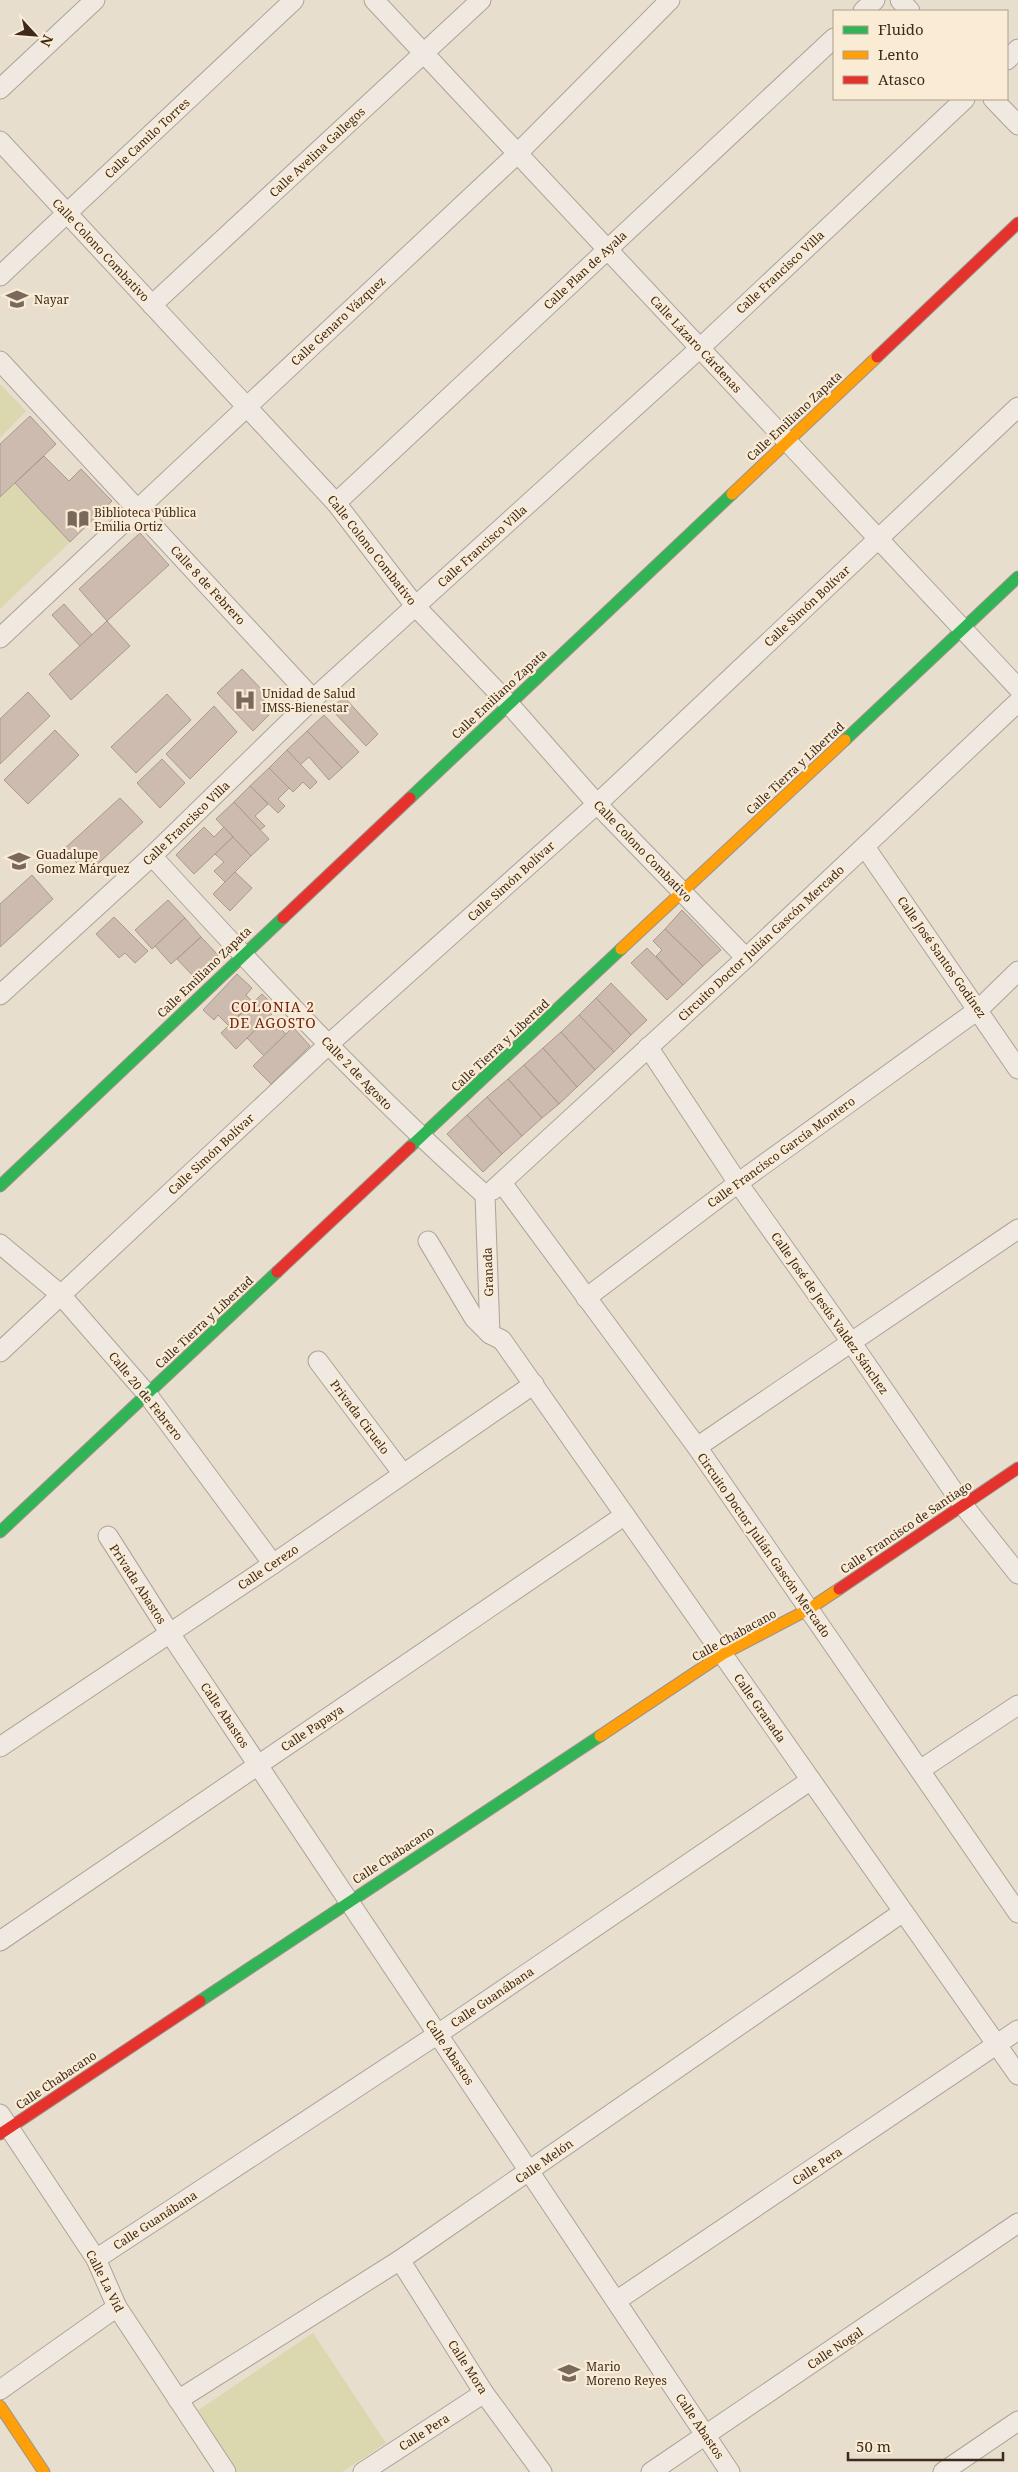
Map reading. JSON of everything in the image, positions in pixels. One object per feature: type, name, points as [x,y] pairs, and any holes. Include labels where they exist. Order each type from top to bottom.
[{"type":"street","points":[[0,89],[95,0]]},
{"type":"street","name":"Calle Camilo Torres","points":[[0,276],[294,0]]},
{"type":"street","name":"Calle Lázaro Cárdenas","points":[[374,0],[1018,688]]},
{"type":"street","name":"Calle Avelina Gallegos","points":[[152,305],[481,0]]},
{"type":"street","name":"Calle Genaro Vázquez","points":[[0,638],[518,154],[670,0]]},
{"type":"street","points":[[864,10],[875,0]]},
{"type":"street","points":[[900,0],[909,10]]},
{"type":"street","name":"Calle Plan de Ayala","points":[[336,503],[833,39]]},
{"type":"street","points":[[1008,59],[1018,49]]},
{"type":"street","name":"Calle Francisco Villa","points":[[0,995],[152,856],[313,699],[700,348],[965,100]]},
{"type":"street","points":[[994,100],[1018,125]]},
{"type":"street","name":"Calle Colono Combativo","points":[[0,141],[336,503],[416,606],[509,704],[597,804],[746,958]]},
{"type":"street","name":"Calle Emiliano Zapata","points":[[0,1186],[242,954],[1018,223]]},
{"type":"street","name":"Calle 8 de Febrero","points":[[0,361],[313,699]]},
{"type":"street","name":"Calle Simón Bolívar","points":[[0,1352],[329,1044],[597,804],[1018,407]]},
{"type":"street","name":"Calle Tierra y Libertad","points":[[0,1532],[1018,577]]},
{"type":"street","name":"Circuito Doctor Julián Gascón Mercado","points":[[486,1196],[746,958],[1018,702]]},
{"type":"street","name":"Calle José Santos Godínez","points":[[865,847],[1018,1069]]},
{"type":"street","name":"Calle 2 de Agosto","points":[[152,856],[242,954],[420,1138],[486,1196]]},
{"type":"street","name":"Calle Francisco García Montero","points":[[586,1298],[738,1183],[978,1009],[1018,971]]},
{"type":"street","name":"Calle José de Jesús Valdez Sánchez","points":[[648,1047],[738,1183],[851,1342],[963,1505],[1018,1574]]},
{"type":"street","name":"Circuito Doctor Julián Gascón Mercado","points":[[502,1183],[697,1447],[1018,1913]]},
{"type":"street","name":"Granada","points":[[486,1196],[496,1337]]},
{"type":"street","points":[[697,1447],[1018,1228]]},
{"type":"street","name":"Calle Granada","points":[[428,1241],[474,1318],[496,1337],[534,1384],[1018,2076]]},
{"type":"street","name":"Calle 20 de Febrero","points":[[0,1244],[60,1294],[147,1394],[273,1564]]},
{"type":"street","name":"Privada Ciruelo","points":[[318,1361],[403,1474]]},
{"type":"street","name":"Calle Cerezo","points":[[0,1747],[273,1564],[534,1384]]},
{"type":"street","name":"Calle Francisco de Santiago","points":[[809,1610],[1018,1468]]},
{"type":"street","name":"Calle Papaya","points":[[0,1941],[625,1515]]},
{"type":"street","name":"Privada Abastos","points":[[108,1536],[169,1632]]},
{"type":"street","name":"Calle Chabacano","points":[[3,2126],[349,1901],[723,1654],[809,1610]]},
{"type":"street","name":"Calle Abastos","points":[[169,1632],[730,2472]]},
{"type":"street","points":[[920,1770],[1018,1705]]},
{"type":"street","name":"Calle Guanábana","points":[[96,2259],[438,2034],[811,1780]]},
{"type":"street","name":"Calle Melón","points":[[178,2400],[400,2260],[904,1912]]},
{"type":"street","name":"Calle Pera","points":[[616,2301],[1018,2030]]},
{"type":"street","name":"Calle La Vid","points":[[3,2126],[96,2259],[117,2307],[226,2472]]},
{"type":"street","name":"Calle Nogal","points":[[651,2472],[1018,2223]]},
{"type":"street","name":"Calle Mora","points":[[400,2260],[484,2393],[542,2472]]},
{"type":"street","points":[[0,2390],[117,2307]]},
{"type":"street","name":"Calle Pera","points":[[364,2472],[484,2393]]},
{"type":"street","points":[[0,2406],[44,2472]]},
{"type":"street","points":[[943,2472],[1018,2421]]},
{"type":"shaded area","points":[[0,384],[26,411],[0,438]]},
{"type":"shaded area","points":[[15,483],[70,542],[0,609],[0,497]]},
{"type":"shaded area","points":[[313,2333],[386,2443],[342,2472],[237,2472],[197,2411]]},
{"type":"building","points":[[30,416],[56,444],[0,497],[0,444]]},
{"type":"building","points":[[44,456],[69,481],[81,469],[112,501],[70,542],[15,483]]},
{"type":"building","points":[[140,533],[169,565],[107,621],[79,589]]},
{"type":"building","points":[[64,604],[92,635],[80,646],[52,615]]},
{"type":"building","points":[[107,621],[130,646],[71,700],[49,674]]},
{"type":"building","points":[[242,669],[268,696],[260,704],[269,715],[253,731],[217,693]]},
{"type":"building","points":[[28,692],[50,716],[0,764],[0,719]]},
{"type":"building","points":[[167,694],[191,720],[136,773],[111,747]]},
{"type":"building","points":[[344,697],[378,734],[366,746],[331,709]]},
{"type":"building","points":[[214,706],[237,732],[190,779],[166,754]]},
{"type":"building","points":[[324,715],[359,752],[342,768],[307,731]]},
{"type":"building","points":[[55,730],[79,755],[28,804],[4,780]]},
{"type":"building","points":[[307,731],[342,768],[329,780],[309,757],[300,765],[287,750]]},
{"type":"building","points":[[287,750],[317,782],[310,789],[303,782],[293,792],[269,768]]},
{"type":"building","points":[[162,759],[185,783],[160,808],[137,783]]},
{"type":"building","points":[[269,768],[289,788],[278,799],[285,806],[278,813],[250,786]]},
{"type":"building","points":[[250,786],[268,804],[255,816],[265,826],[260,830],[234,802]]},
{"type":"building","points":[[120,798],[143,822],[87,874],[64,849]]},
{"type":"building","points":[[234,802],[269,839],[251,856],[216,819]]},
{"type":"building","points":[[204,827],[214,837],[224,827],[233,837],[194,874],[176,855]]},
{"type":"building","points":[[233,837],[251,856],[225,882],[214,871],[224,862],[215,854]]},
{"type":"building","points":[[235,872],[252,888],[230,911],[213,894]]},
{"type":"building","points":[[32,875],[53,899],[0,947],[0,904]]},
{"type":"building","points":[[168,900],[185,918],[152,949],[135,930]]},
{"type":"building","points":[[682,910],[721,950],[703,966],[665,929]]},
{"type":"building","points":[[114,917],[148,951],[135,963],[125,953],[119,958],[96,934]]},
{"type":"building","points":[[185,918],[201,937],[171,964],[155,946]]},
{"type":"building","points":[[665,929],[703,966],[683,985],[656,956],[662,950],[653,941]]},
{"type":"building","points":[[201,937],[218,955],[194,977],[177,959]]},
{"type":"building","points":[[647,948],[683,985],[667,1000],[631,963]]},
{"type":"building","points":[[237,974],[252,988],[246,995],[253,1002],[228,1025],[218,1015],[214,1020],[203,1010]]},
{"type":"building","points":[[611,983],[647,1020],[631,1035],[596,998]]},
{"type":"building","points":[[262,994],[277,1009],[236,1049],[221,1033]]},
{"type":"building","points":[[596,998],[631,1035],[614,1052],[579,1015]]},
{"type":"building","points":[[579,1015],[614,1052],[595,1070],[561,1032]]},
{"type":"building","points":[[269,1017],[286,1034],[264,1056],[247,1038]]},
{"type":"building","points":[[293,1027],[310,1046],[271,1084],[253,1066]]},
{"type":"building","points":[[561,1032],[595,1070],[577,1087],[543,1048]]},
{"type":"building","points":[[543,1048],[577,1087],[559,1104],[524,1065]]},
{"type":"building","points":[[524,1065],[559,1104],[542,1118],[508,1079]]},
{"type":"building","points":[[508,1079],[542,1118],[522,1136],[487,1097]]},
{"type":"building","points":[[487,1097],[522,1136],[502,1154],[467,1115]]},
{"type":"building","points":[[467,1115],[502,1154],[483,1172],[447,1134]]},
{"type":"traffic: fast","points":[[410,798],[732,494]]},
{"type":"traffic: fast","points":[[845,740],[1018,577]]},
{"type":"traffic: fast","points":[[0,1186],[283,918]]},
{"type":"traffic: fast","points":[[410,1147],[621,949]]},
{"type":"traffic: fast","points":[[0,1532],[277,1272]]},
{"type":"traffic: fast","points":[[200,2001],[600,1736]]},
{"type":"traffic: slow","points":[[732,494],[877,357]]},
{"type":"traffic: slow","points":[[621,949],[845,740]]},
{"type":"traffic: slow","points":[[600,1736],[723,1654],[809,1609],[839,1589]]},
{"type":"traffic: slow","points":[[0,2406],[44,2472]]},
{"type":"traffic: jam","points":[[877,357],[1018,223]]},
{"type":"traffic: jam","points":[[283,918],[410,798]]},
{"type":"traffic: jam","points":[[277,1272],[410,1147]]},
{"type":"traffic: jam","points":[[839,1589],[1018,1468]]},
{"type":"traffic: jam","points":[[0,2134],[200,2001]]},
{"type":"place","name":"Nayar","points":[[17,299]]},
{"type":"place","name":"Biblioteca Pública Emilia Ortiz","points":[[78,519]]},
{"type":"place","name":"Unidad de Salud IMSS-Bienestar","points":[[245,700]]},
{"type":"place","name":"Guadalupe Gomez Márquez","points":[[19,861]]},
{"type":"place","name":"Mario Moreno Reyes","points":[[569,2373]]},
{"type":"district","name":"COLONIA 2 DE AGOSTO","points":[[273,1014]]}]
